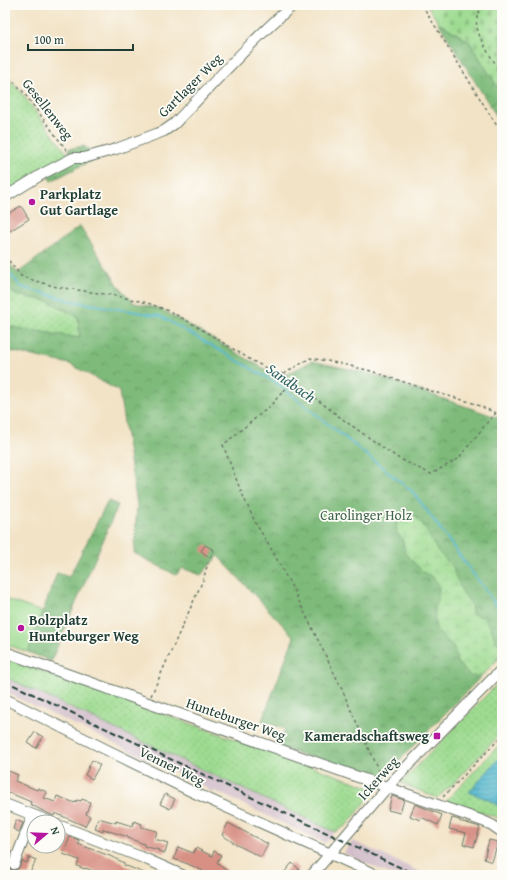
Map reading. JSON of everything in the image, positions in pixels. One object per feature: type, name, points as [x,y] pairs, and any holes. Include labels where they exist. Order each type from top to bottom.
[{"type":"street","name":"Gartlager Weg","points":[[5,196],[73,158],[84,158],[116,149],[164,131],[174,124],[274,21],[292,5]]},
{"type":"street","name":"Hunteburger Weg","points":[[5,652],[148,703],[389,782],[436,805],[483,821],[502,832]]},
{"type":"street","name":"Ickerweg","points":[[312,875],[389,782],[502,669]]},
{"type":"street","name":"Venner Weg","points":[[5,699],[188,790],[377,875]]},
{"type":"street","points":[[5,804],[30,814]]},
{"type":"street","points":[[66,828],[146,859],[182,875]]},
{"type":"street","points":[[14,864],[26,833]]},
{"type":"path","points":[[422,5],[502,134]]},
{"type":"path","points":[[482,5],[477,18],[478,30],[483,43],[502,74]]},
{"type":"path","name":"Gesellenweg","points":[[5,73],[21,89],[73,158]]},
{"type":"path","points":[[5,256],[21,276],[29,279],[57,287],[112,295],[148,303],[171,312],[251,360],[274,372],[284,374],[345,421],[398,458],[430,474],[458,459],[496,413]]},
{"type":"path","points":[[284,374],[310,358],[338,363],[371,371],[434,392],[470,402],[502,416]]},
{"type":"path","points":[[284,374],[290,384],[269,406],[223,445],[255,522],[294,591],[339,683],[380,775],[389,782]]},
{"type":"path","points":[[148,703],[203,580],[208,563]]},
{"type":"path","points":[[436,805],[502,736]]},
{"type":"shaded area","points":[[5,677],[335,832],[325,843],[215,791],[213,793],[204,786],[5,692]]},
{"type":"shaded area","points":[[353,841],[427,875],[392,875],[343,853]]},
{"type":"green space","points":[[427,5],[502,5],[502,94],[469,41],[438,22]]},
{"type":"green space","points":[[438,22],[469,41],[502,94],[502,125]]},
{"type":"green space","points":[[5,75],[19,90],[70,157],[5,193]]},
{"type":"green space","points":[[84,146],[98,157],[51,181],[46,173],[73,161],[68,149]]},
{"type":"green space","name":"Carolinger Holz","points":[[80,226],[120,288],[134,303],[160,309],[280,378],[312,361],[371,374],[502,419],[502,655],[380,780],[279,747],[285,729],[262,721],[294,637],[218,556],[201,575],[182,568],[176,575],[134,553],[137,505],[119,391],[70,364],[5,350],[5,326],[80,338],[78,317],[48,301],[17,295],[5,288],[5,259],[18,273]]},
{"type":"green space","points":[[5,288],[17,295],[48,301],[78,317],[80,339],[5,326]]},
{"type":"green space","points":[[108,501],[118,505],[51,661],[28,652],[57,573],[69,577]]},
{"type":"green space","points":[[406,511],[413,514],[423,525],[438,552],[453,567],[463,593],[471,604],[472,614],[483,617],[491,628],[495,639],[502,649],[495,662],[481,676],[470,676],[457,662],[454,647],[436,630],[434,611],[438,601],[439,587],[433,577],[423,572],[405,553],[403,540],[397,533],[396,527],[400,518]]},
{"type":"green space","name":"Bolzplatz Hunteburger Weg","points":[[5,599],[42,612],[28,652],[5,644]]},
{"type":"green space","points":[[5,658],[372,788],[374,792],[347,825],[335,832],[5,677]]},
{"type":"green space","points":[[502,679],[502,732],[453,784],[437,798],[401,783]]},
{"type":"green space","points":[[502,742],[502,822],[496,817],[446,801]]},
{"type":"water","points":[[502,755],[502,809],[491,801],[469,792]]},
{"type":"building","points":[[21,206],[29,219],[5,234],[5,215]]},
{"type":"building","points":[[205,545],[214,550],[210,558],[201,551]]},
{"type":"building","points":[[35,732],[43,737],[36,748],[28,743]]},
{"type":"building","points":[[92,760],[100,765],[92,779],[85,775]]},
{"type":"building","points":[[9,771],[18,775],[15,781],[37,790],[38,788],[47,792],[44,798],[55,802],[57,796],[75,803],[77,800],[81,801],[82,799],[90,802],[86,814],[90,816],[85,826],[66,818],[66,814],[50,814],[30,804],[31,802],[5,792],[5,781]]},
{"type":"building","points":[[165,794],[175,799],[170,809],[160,804]]},
{"type":"building","points":[[392,796],[404,800],[400,813],[388,810]]},
{"type":"building","points":[[415,804],[442,815],[438,825],[421,817],[420,820],[410,816]]},
{"type":"building","points":[[98,818],[116,823],[116,821],[132,826],[134,821],[142,824],[141,827],[157,831],[155,839],[168,843],[165,853],[144,846],[144,844],[128,837],[103,829],[103,832],[95,829]]},
{"type":"building","points":[[452,818],[480,827],[474,847],[463,844],[466,833],[449,829]]},
{"type":"building","points":[[16,820],[23,823],[19,832],[13,829]]},
{"type":"building","points":[[228,823],[268,844],[261,857],[237,845],[222,835]]},
{"type":"building","points":[[70,837],[79,840],[78,844],[110,856],[124,863],[124,865],[149,875],[104,875],[85,869],[77,866],[79,860],[63,854],[66,854],[66,847]]},
{"type":"building","points":[[489,840],[498,842],[492,862],[484,859]]},
{"type":"building","points":[[178,847],[193,853],[196,848],[212,856],[214,851],[221,855],[217,862],[219,865],[233,875],[201,875],[203,871],[174,859]]},
{"type":"building","points":[[5,850],[11,852],[8,865],[12,870],[18,869],[22,861],[27,863],[29,857],[36,860],[29,875],[22,875],[5,868]]},
{"type":"building","points":[[292,863],[299,869],[295,875],[282,875]]},
{"type":"waterway","name":"Sandbach","points":[[5,267],[21,287],[72,301],[160,316],[278,384],[413,492],[502,613]]},
{"type":"railway","points":[[5,681],[416,875]]},
{"type":"place","name":"Parkplatz Gut Gartlage","points":[[32,202]]},
{"type":"place","name":"Bolzplatz Hunteburger Weg","points":[[21,628]]},
{"type":"place","name":"Kameradschaftsweg","points":[[437,736]]}]
